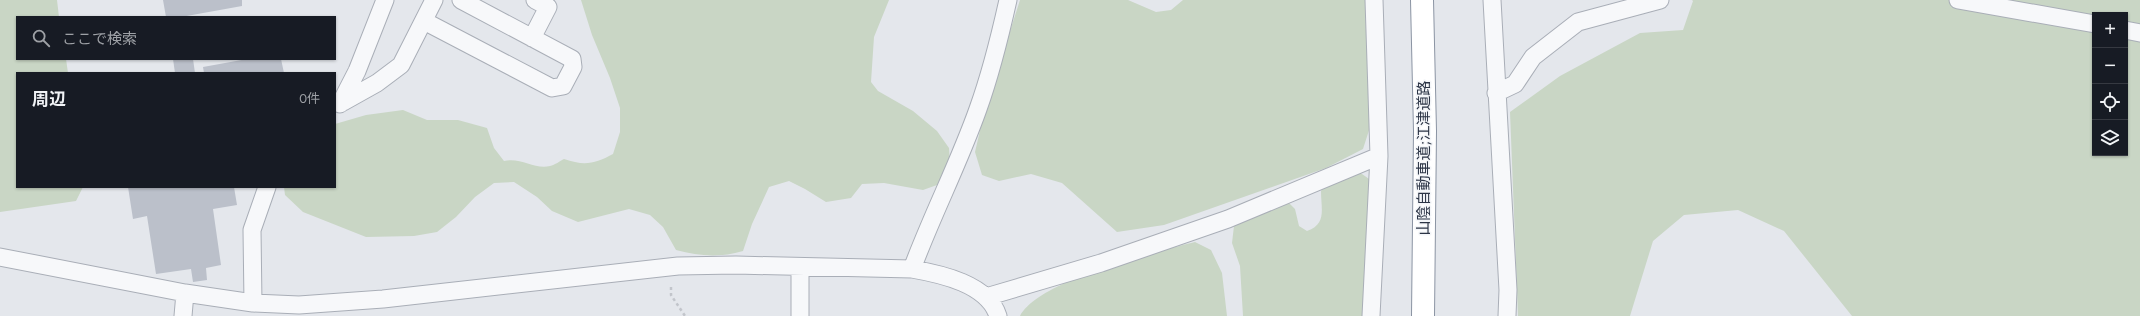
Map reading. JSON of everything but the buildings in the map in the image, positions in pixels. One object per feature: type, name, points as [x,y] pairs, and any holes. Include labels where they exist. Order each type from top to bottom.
[{"type":"highway","name":"山陰自動車道;江津道路","points":[[1422,0],[1425,131],[1423,316]]},
{"type":"street","points":[[339,104],[386,0]]},
{"type":"street","points":[[339,104],[377,84],[401,65],[434,0]]},
{"type":"street","points":[[424,21],[552,88],[563,86],[573,67],[572,59],[462,0]]},
{"type":"street","points":[[532,38],[548,7],[535,0]]},
{"type":"street","points":[[912,269],[926,231],[978,108],[1000,38],[1008,0]]},
{"type":"street","points":[[1371,316],[1379,156],[1374,0]]},
{"type":"street","points":[[1492,0],[1508,290],[1507,316]]},
{"type":"street","points":[[1496,93],[1515,84],[1534,57],[1578,22],[1660,0]]},
{"type":"street","points":[[1958,0],[2092,23]]},
{"type":"street","points":[[2128,30],[2140,32]]},
{"type":"street","points":[[986,297],[1101,263],[1228,219],[1379,156]]},
{"type":"street","points":[[253,303],[252,230],[267,188]]},
{"type":"street","points":[[0,257],[185,293],[300,310],[391,298],[678,266],[736,265],[912,269],[938,274],[961,282],[986,297],[998,316]]},
{"type":"street","points":[[800,267],[800,316]]},
{"type":"street","points":[[183,316],[185,293]]},
{"type":"path","points":[[671,287],[671,295],[685,316]]},
{"type":"green space","points":[[0,0],[57,0],[59,16],[16,16],[16,60],[66,60],[68,72],[16,72],[16,188],[82,188],[76,201],[0,212]]},
{"type":"green space","points":[[581,0],[889,0],[874,37],[871,82],[878,91],[913,111],[937,131],[949,148],[950,164],[937,185],[923,190],[884,183],[862,184],[851,198],[826,202],[789,181],[769,187],[752,224],[743,251],[726,255],[701,255],[676,250],[663,227],[650,215],[629,209],[578,222],[552,211],[537,197],[514,182],[494,183],[475,197],[456,217],[437,232],[414,236],[366,237],[303,212],[285,195],[284,188],[336,188],[336,124],[366,115],[403,110],[427,120],[458,120],[487,128],[494,148],[504,161],[510,160],[544,167],[554,165],[564,159],[578,163],[595,162],[613,154],[620,132],[620,108],[610,78],[592,35]]},
{"type":"green space","points":[[1020,0],[1128,0],[1156,12],[1171,10],[1183,0],[1365,0],[1372,121],[1363,149],[1326,168],[1164,225],[1117,232],[1062,183],[1031,174],[999,181],[982,175],[975,152],[985,109]]},
{"type":"green space","points":[[1692,0],[2140,0],[2140,316],[1852,316],[1784,231],[1738,210],[1684,215],[1653,241],[1630,316],[1518,316],[1510,112],[1560,76],[1640,33],[1683,30],[1693,1]]},
{"type":"green space","points":[[1350,173],[1362,174],[1372,181],[1365,316],[1243,316],[1240,266],[1232,243],[1234,226],[1243,218],[1289,203],[1295,209],[1299,226],[1307,231],[1318,224],[1322,215],[1321,191],[1329,181]]},
{"type":"green space","points":[[1195,242],[1211,250],[1222,273],[1227,316],[1020,316],[1031,303],[1073,279],[1127,260]]}]
